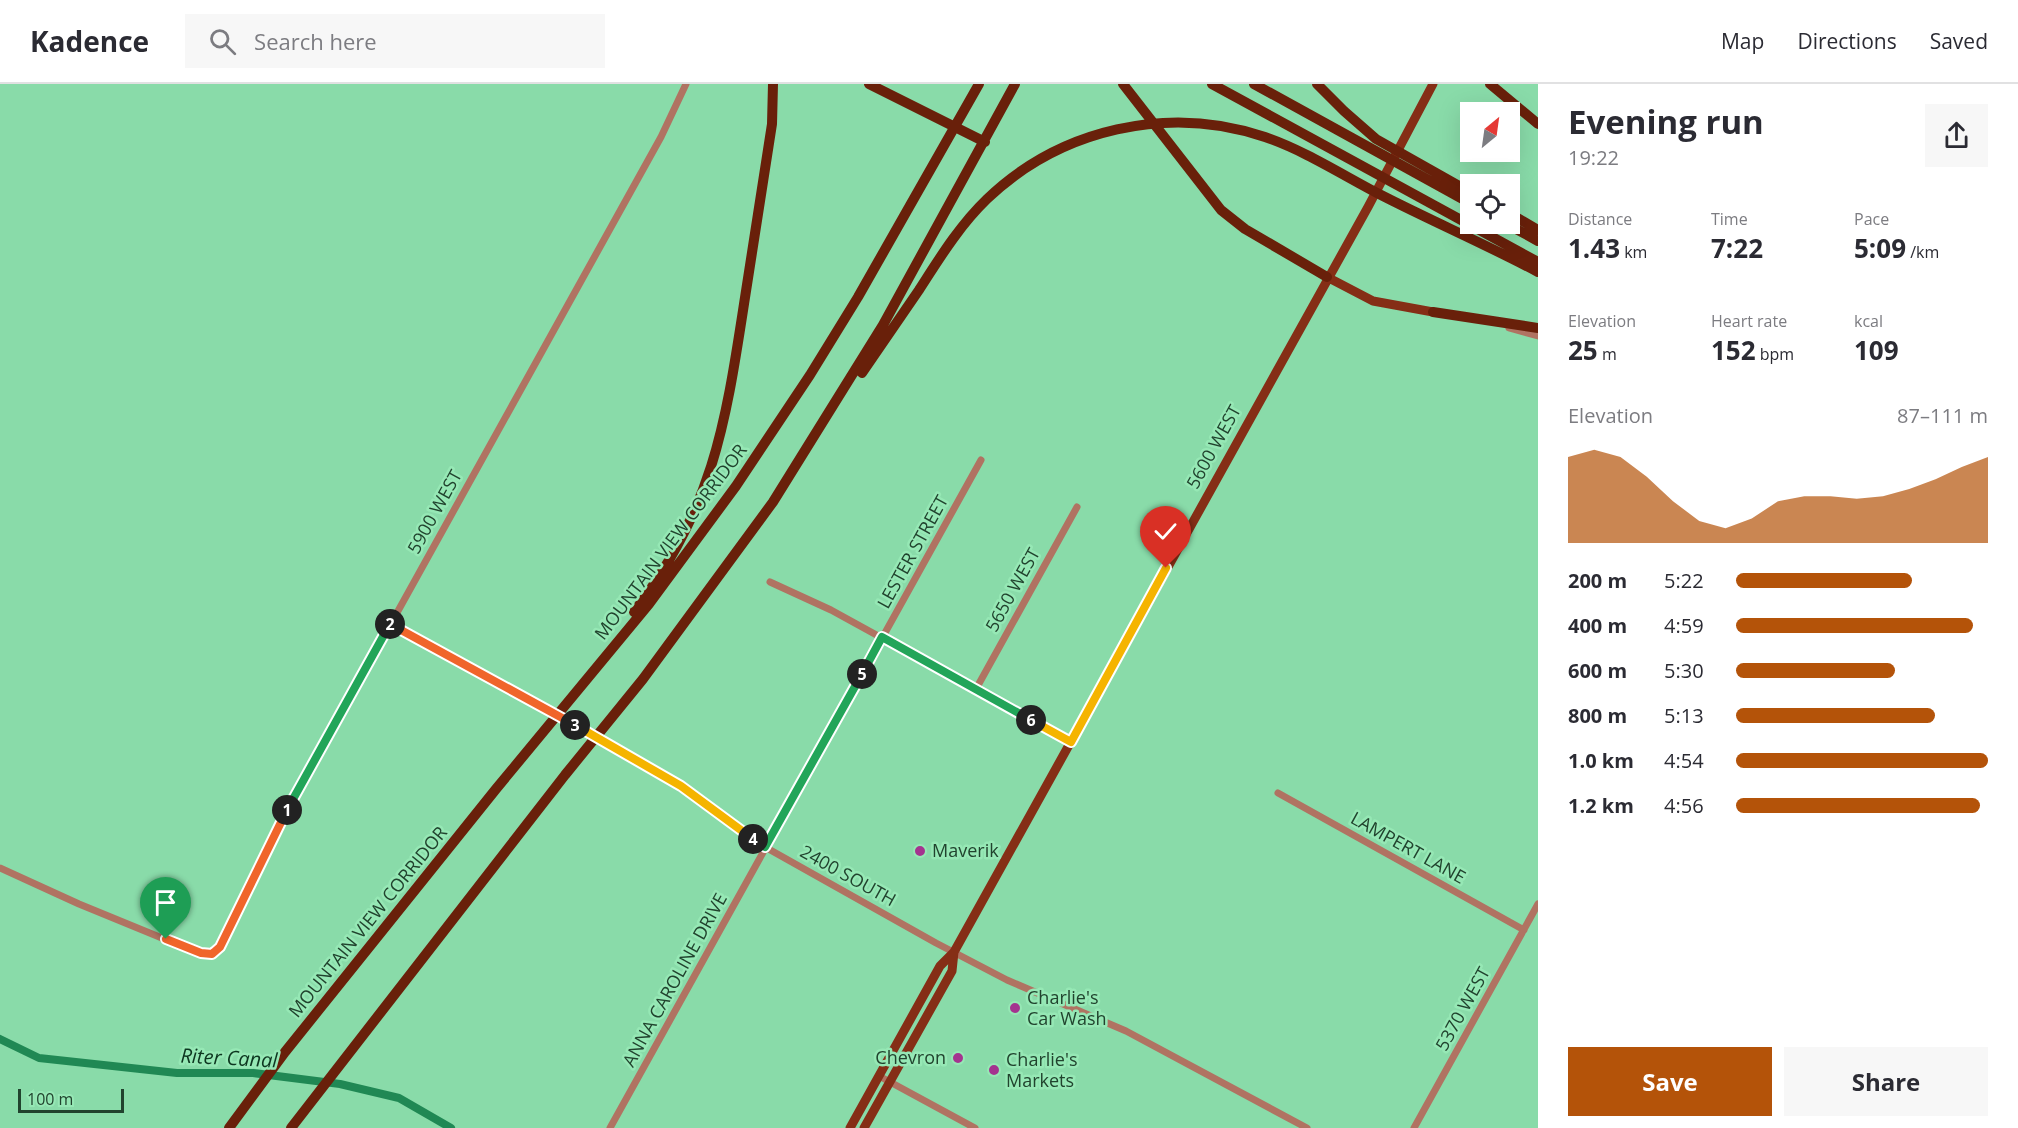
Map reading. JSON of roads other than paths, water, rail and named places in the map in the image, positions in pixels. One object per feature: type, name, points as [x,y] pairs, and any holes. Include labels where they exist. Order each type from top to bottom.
[{"type":"highway","points":[[594,669],[680,542],[705,489],[717,453],[730,397],[770,135],[773,84]]},
{"type":"highway","points":[[869,84],[985,142]]},
{"type":"highway","name":"MOUNTAIN VIEW CORRIDOR","points":[[229,1128],[285,1052],[649,604],[765,445],[858,297],[979,84]]},
{"type":"highway","points":[[773,502],[883,325],[1015,84]]},
{"type":"highway","points":[[1123,84],[1221,210],[1245,229],[1327,277]]},
{"type":"highway","points":[[1212,84],[1538,262]]},
{"type":"highway","points":[[1254,84],[1460,197]]},
{"type":"highway","points":[[1317,84],[1359,126],[1389,148],[1460,187]]},
{"type":"highway","points":[[1323,84],[1335,102]]},
{"type":"highway","points":[[1490,84],[1538,124]]},
{"type":"highway","points":[[291,1128],[565,775],[643,679],[773,502],[956,236],[975,212],[1010,179],[1048,154],[1087,137],[1132,126],[1172,122],[1226,127],[1266,138],[1538,272]]},
{"type":"highway","points":[[1520,219],[1538,230]]},
{"type":"highway","points":[[1520,231],[1538,241]]},
{"type":"highway","points":[[1433,312],[1538,328]]},
{"type":"main road","name":"5600 WEST","points":[[850,1128],[940,966],[954,952],[1327,277],[1368,207],[1433,84]]},
{"type":"main road","points":[[1327,277],[1373,301],[1433,312]]},
{"type":"main road","name":"5600 WEST","points":[[864,1128],[952,971],[954,952]]},
{"type":"street","name":"5900 WEST","points":[[0,868],[196,952],[212,954],[223,943],[286,811],[662,137],[686,84]]},
{"type":"street","points":[[1433,312],[1538,336]]},
{"type":"street","name":"LESTER STREET","points":[[765,847],[981,460]]},
{"type":"street","name":"5650 WEST","points":[[976,689],[1077,507]]},
{"type":"street","points":[[771,582],[810,599],[882,637],[1071,742]]},
{"type":"street","name":"2400 SOUTH","points":[[390,623],[681,786],[765,847],[954,952],[1014,983],[1126,1030],[1307,1128]]},
{"type":"street","name":"LAMPERT LANE","points":[[1278,793],[1524,930]]},
{"type":"street","name":"ANNA CAROLINE DRIVE","points":[[610,1128],[765,847]]},
{"type":"street","name":"5370 WEST","points":[[1414,1128],[1538,904]]},
{"type":"street","points":[[879,1076],[975,1128]]},
{"type":"waterway","name":"Riter Canal","points":[[0,1039],[39,1058],[177,1073],[253,1073],[340,1084],[399,1098],[451,1128]]},
{"type":"place","name":"Maverik","points":[[920,851]]},
{"type":"place","name":"Charlie's Car Wash","points":[[1015,1008]]},
{"type":"place","name":"Chevron","points":[[958,1058]]},
{"type":"place","name":"Charlie's Markets","points":[[994,1070]]}]
